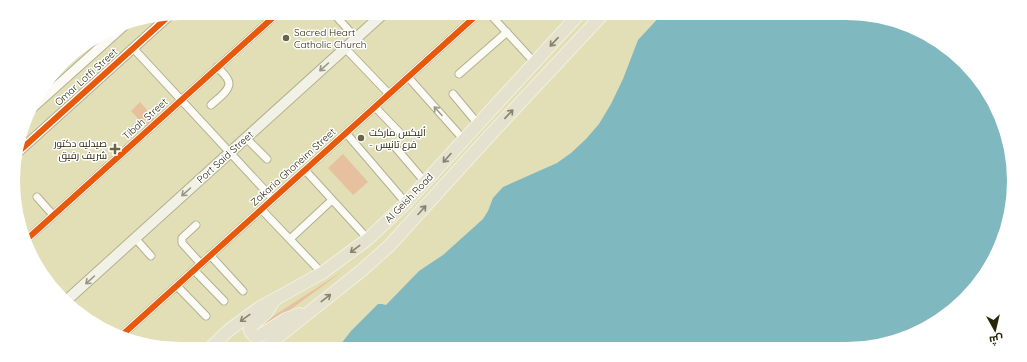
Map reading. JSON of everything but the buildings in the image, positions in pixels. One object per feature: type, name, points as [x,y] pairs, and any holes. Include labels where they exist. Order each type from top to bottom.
[{"type":"highway","name":"Al Geish Road","points":[[217,342],[244,318],[322,272],[368,239],[406,203],[535,63],[572,20]]},
{"type":"highway","name":"Al Geish Road","points":[[272,342],[362,271],[389,246],[490,134],[597,20]]},
{"type":"highway","points":[[275,299],[266,313],[250,327],[250,331],[254,336],[259,336],[291,317],[307,314]]},
{"type":"main road","name":"Port Said Street","points":[[70,297],[376,20]]},
{"type":"street","name":"Tibah Street","points":[[30,236],[270,20]]},
{"type":"street","points":[[339,20],[356,38]]},
{"type":"street","name":"Zakaria Ghoneim Street","points":[[126,332],[470,20]]},
{"type":"street","points":[[496,20],[535,63]]},
{"type":"street","name":"Omar Lotfi Street","points":[[24,147],[164,21]]},
{"type":"street","points":[[459,74],[507,32]]},
{"type":"street","name":"Omar Lotfi Street","points":[[43,98],[114,35]]},
{"type":"street","points":[[133,48],[272,199]]},
{"type":"street","points":[[345,48],[389,94]]},
{"type":"street","points":[[211,105],[228,89],[230,84],[228,79],[217,67]]},
{"type":"street","points":[[408,77],[464,140]]},
{"type":"street","points":[[453,94],[478,124]]},
{"type":"street","points":[[374,107],[402,134]]},
{"type":"street","points":[[346,133],[406,203]]},
{"type":"street","points":[[246,138],[267,159]]},
{"type":"street","points":[[396,148],[425,182]]},
{"type":"street","points":[[304,170],[368,239]]},
{"type":"street","points":[[37,197],[53,215]]},
{"type":"street","points":[[290,239],[332,200]]},
{"type":"street","points":[[262,209],[322,272]]},
{"type":"street","points":[[196,225],[181,240],[201,264]]},
{"type":"street","points":[[135,238],[151,256]]},
{"type":"street","points":[[210,255],[243,291]]},
{"type":"street","points":[[194,270],[224,301]]},
{"type":"street","points":[[177,286],[206,316]]},
{"type":"shaded area","points":[[140,102],[155,119],[147,128],[131,111]]},
{"type":"shaded area","points":[[343,154],[368,182],[353,195],[328,168]]},
{"type":"shaded area","points":[[343,271],[261,331],[256,331],[258,326]]},
{"type":"water","points":[[657,20],[857,20],[888,25],[908,32],[944,53],[960,67],[980,92],[995,119],[1002,139],[1006,160],[1007,192],[1002,223],[995,243],[974,279],[960,295],[944,309],[908,330],[888,337],[857,342],[342,342],[351,331],[378,304],[386,305],[419,271],[443,255],[483,219],[493,198],[503,187],[557,163],[571,153],[586,139],[599,124],[611,104],[623,79],[638,40]]},
{"type":"cycle path","points":[[30,236],[270,20]]},
{"type":"cycle path","points":[[125,332],[471,20]]},
{"type":"cycle path","points":[[24,147],[164,21]]},
{"type":"place","name":"Sacred Heart Catholic Church","points":[[286,38]]},
{"type":"place","name":"أليكس ماركت - فرع تانيس","points":[[361,138]]},
{"type":"place","name":"صيدليه دكتور شريف رفيق","points":[[115,149]]}]
